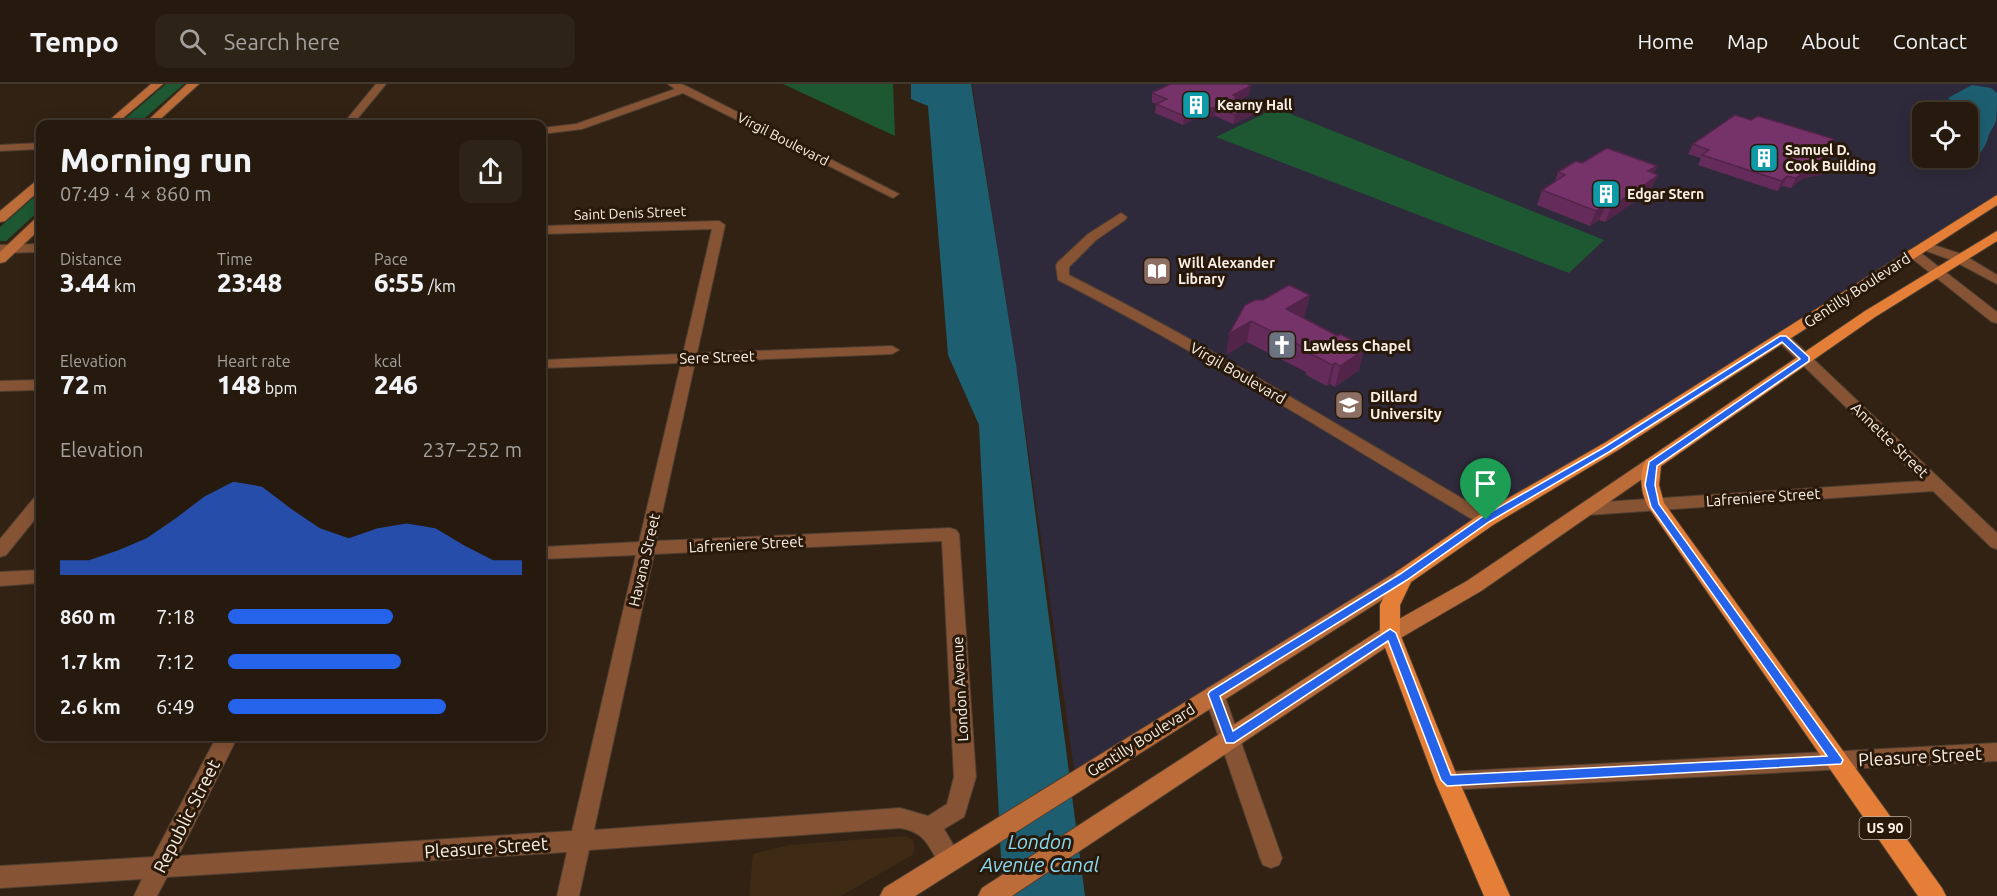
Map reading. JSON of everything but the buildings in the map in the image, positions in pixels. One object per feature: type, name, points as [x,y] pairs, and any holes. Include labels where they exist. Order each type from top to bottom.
[{"type":"main road","points":[[115,120],[158,84]]},
{"type":"main road","points":[[154,120],[194,84]]},
{"type":"main road","points":[[0,219],[36,188]]},
{"type":"main road","name":"Gentilly Boulevard","points":[[892,896],[1403,577],[1486,520],[1606,450],[1997,199]]},
{"type":"main road","points":[[0,259],[5,249],[36,225]]},
{"type":"main road","name":"Gentilly Boulevard","points":[[991,896],[1390,633],[1474,586],[1870,314],[1997,235]]},
{"type":"main road","name":"US 90","points":[[1652,464],[1650,485],[1654,504],[1933,896]]},
{"type":"main road","points":[[1403,577],[1390,605],[1390,633],[1447,780],[1497,896]]},
{"type":"street","points":[[351,120],[381,84]]},
{"type":"street","name":"Virgil Boulevard","points":[[673,84],[892,194]]},
{"type":"street","points":[[546,131],[567,130],[684,89]]},
{"type":"street","points":[[0,148],[36,146]]},
{"type":"street","name":"Virgil Boulevard","points":[[1121,217],[1092,237],[1062,266],[1063,277],[1122,307],[1280,397],[1486,520]]},
{"type":"street","name":"Saint Denis Street","points":[[546,230],[719,225]]},
{"type":"street","name":"Havana Street","points":[[568,896],[719,225]]},
{"type":"street","points":[[5,249],[36,248]]},
{"type":"street","points":[[1919,250],[1959,258],[1997,280]]},
{"type":"street","points":[[1919,250],[1937,272],[1997,319]]},
{"type":"street","points":[[1980,306],[1997,305]]},
{"type":"street","name":"Annette Street","points":[[1783,338],[1997,543]]},
{"type":"street","name":"Sere Street","points":[[546,364],[892,350]]},
{"type":"street","points":[[0,386],[36,385]]},
{"type":"street","name":"Lafreniere Street","points":[[1588,509],[1938,485]]},
{"type":"street","points":[[0,551],[36,507]]},
{"type":"street","name":"Lafreniere Street","points":[[546,554],[950,534]]},
{"type":"street","name":"London Avenue","points":[[929,827],[956,810],[965,777],[950,534]]},
{"type":"street","points":[[0,579],[36,577]]},
{"type":"street","points":[[1214,694],[1271,858]]},
{"type":"street","name":"Republic Street","points":[[145,896],[225,741]]},
{"type":"street","name":"Pleasure Street","points":[[1447,780],[1997,752]]},
{"type":"street","name":"Pleasure Street","points":[[0,877],[581,841],[900,818],[917,819],[929,827]]},
{"type":"street","points":[[929,827],[960,855]]},
{"type":"shaded area","name":"Dillard University","points":[[972,84],[1997,84],[1997,199],[1076,782],[1016,364]]},
{"type":"shaded area","points":[[905,836],[913,840],[915,848],[912,855],[841,896],[749,896],[753,854],[790,845]]},
{"type":"green space","points":[[166,84],[184,84],[143,120],[124,120]]},
{"type":"green space","points":[[783,84],[893,84],[895,136]]},
{"type":"green space","points":[[1276,108],[1604,240],[1569,273],[1216,137]]},
{"type":"green space","points":[[36,196],[36,214],[6,241],[0,241],[0,227]]},
{"type":"water","name":"London Avenue Canal","points":[[911,84],[971,84],[1016,364],[1085,896],[1003,896],[979,425],[948,355],[928,106],[911,99]]},
{"type":"water","points":[[1972,85],[1991,88],[1997,93],[1996,121],[1983,150],[1978,154],[1978,102],[1953,102],[1948,98]]},
{"type":"place","name":"Kearny Hall","points":[[1196,105]]},
{"type":"place","name":"Samuel D. Cook Building","points":[[1764,158]]},
{"type":"place","name":"Edgar Stern","points":[[1606,194]]},
{"type":"place","name":"Will Alexander Library","points":[[1157,271]]},
{"type":"place","name":"Lawless Chapel","points":[[1282,345]]},
{"type":"place","name":"Dillard University","points":[[1349,405]]},
{"type":"route","points":[[1783,338],[1806,359],[1652,464],[1650,485],[1654,504],[1837,760],[1447,780],[1390,633],[1230,739],[1214,694],[1403,577],[1486,520],[1606,450],[1783,338]]}]
